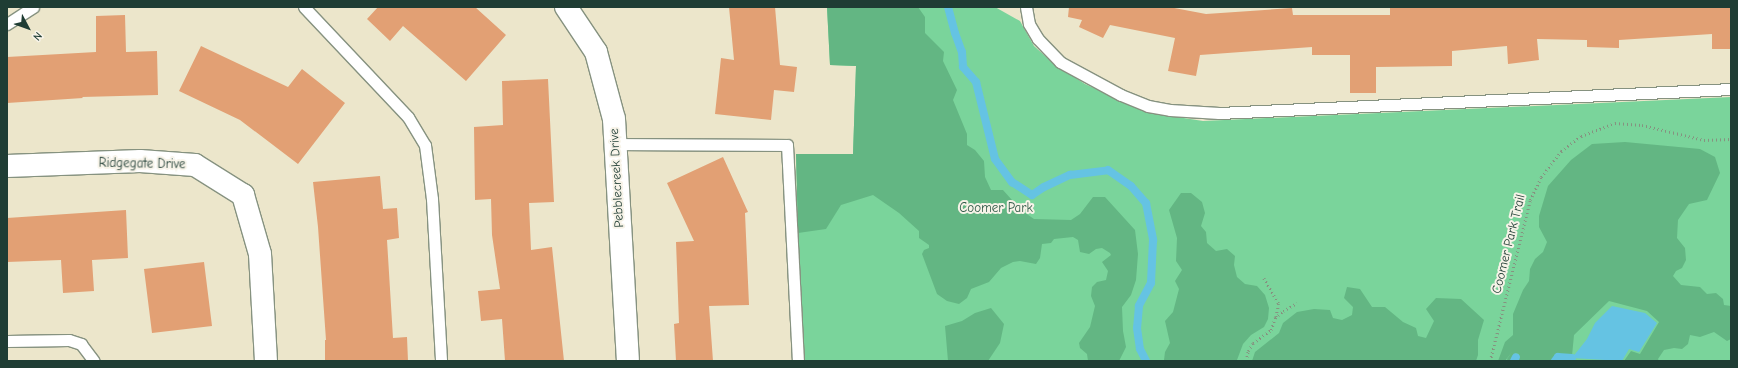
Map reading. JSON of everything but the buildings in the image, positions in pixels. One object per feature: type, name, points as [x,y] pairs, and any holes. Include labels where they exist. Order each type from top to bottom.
[{"type":"street","name":"Pebblecreek Drive","points":[[566,7],[596,52],[614,119],[628,361]]},
{"type":"street","name":"Ridgegate Drive","points":[[7,166],[140,161],[195,165],[243,195],[260,254],[266,361]]},
{"type":"lane","points":[[7,24],[33,7]]},
{"type":"lane","points":[[304,7],[408,117],[425,145],[432,199],[441,361]]},
{"type":"lane","points":[[1026,7],[1025,10],[1029,24],[1038,39],[1060,62],[1121,95],[1148,106],[1170,110],[1219,113],[1731,90]]},
{"type":"lane","points":[[615,144],[787,145],[798,361]]},
{"type":"lane","points":[[7,341],[69,340],[81,344],[94,361]]},
{"type":"path","name":"Coomer Park Trail","points":[[1490,361],[1530,200],[1541,177],[1561,151],[1581,136],[1615,123],[1642,125],[1704,140],[1731,139]]},
{"type":"path","points":[[1246,361],[1248,351],[1253,343],[1271,330],[1276,318],[1278,304],[1264,278]]},
{"type":"path","points":[[1276,318],[1283,311],[1297,303]]},
{"type":"green space","name":"Coomer Park","points":[[827,7],[995,7],[1020,21],[1034,46],[1054,64],[1085,84],[1140,109],[1158,114],[1203,121],[1731,97],[1731,361],[801,361],[796,275],[798,233],[796,154],[853,154],[856,66],[830,65]]},
{"type":"green space","points":[[827,7],[918,7],[925,17],[925,33],[944,52],[943,61],[957,90],[953,100],[967,134],[967,145],[975,150],[984,161],[985,177],[991,190],[1003,190],[1021,210],[1034,219],[1071,220],[1080,214],[1093,197],[1105,197],[1135,230],[1138,254],[1136,280],[1131,295],[1122,307],[1123,331],[1126,347],[1119,361],[1088,361],[1087,354],[1080,348],[1079,343],[1090,327],[1095,306],[1091,296],[1092,287],[1097,282],[1106,280],[1108,271],[1102,262],[1111,255],[1102,248],[1096,249],[1089,254],[1080,252],[1078,240],[1073,237],[1054,239],[1051,243],[1042,244],[1040,258],[1036,264],[1020,261],[1013,262],[1001,268],[989,282],[971,289],[967,298],[959,304],[947,301],[937,294],[922,254],[924,250],[929,248],[929,245],[919,238],[919,231],[899,213],[873,195],[841,205],[826,229],[798,233],[796,154],[853,154],[856,66],[830,65]]},
{"type":"green space","points":[[1625,142],[1700,149],[1715,157],[1720,173],[1707,200],[1689,204],[1678,220],[1677,238],[1685,248],[1686,260],[1682,268],[1676,271],[1673,276],[1681,285],[1700,287],[1707,294],[1716,293],[1723,299],[1724,305],[1731,306],[1731,339],[1727,341],[1714,332],[1700,337],[1690,335],[1688,344],[1682,349],[1674,348],[1664,350],[1658,359],[1659,361],[1624,361],[1631,351],[1640,354],[1659,322],[1647,311],[1609,301],[1574,335],[1572,356],[1557,356],[1553,361],[1515,361],[1519,354],[1514,353],[1516,354],[1512,361],[1508,361],[1507,359],[1512,352],[1505,361],[1498,361],[1505,342],[1513,335],[1513,314],[1523,290],[1529,281],[1530,269],[1535,259],[1543,252],[1547,242],[1539,227],[1539,216],[1548,186],[1571,160],[1592,144]]},
{"type":"green space","points":[[1181,193],[1191,193],[1202,202],[1205,213],[1201,226],[1206,232],[1207,243],[1216,251],[1227,249],[1235,256],[1234,265],[1237,277],[1245,284],[1257,286],[1265,295],[1269,308],[1268,319],[1264,327],[1251,335],[1243,344],[1237,360],[1235,361],[1164,360],[1165,352],[1170,343],[1165,321],[1173,312],[1179,289],[1175,281],[1182,270],[1176,261],[1177,238],[1169,210]]},
{"type":"green space","points":[[1347,287],[1360,289],[1372,307],[1385,307],[1403,322],[1416,328],[1418,336],[1426,338],[1434,321],[1426,309],[1436,298],[1461,299],[1484,320],[1478,340],[1478,355],[1476,361],[1252,361],[1255,352],[1279,333],[1283,323],[1297,312],[1314,309],[1330,310],[1333,318],[1342,320],[1352,315],[1353,307],[1344,298]]},
{"type":"green space","points":[[991,308],[1004,324],[1000,343],[988,361],[948,361],[945,326],[962,321],[975,313]]},
{"type":"water","points":[[1612,306],[1645,313],[1657,323],[1639,352],[1629,349],[1622,361],[1572,358],[1587,339],[1595,323]]},
{"type":"waterway","points":[[948,7],[962,52],[963,67],[976,82],[995,159],[1012,182],[1032,195],[1044,187],[1070,175],[1108,170],[1131,186],[1146,203],[1153,240],[1151,283],[1139,306],[1137,328],[1140,349],[1146,361]]},
{"type":"waterway","points":[[1514,361],[1516,357]]},
{"type":"waterway","points":[[1555,361],[1558,357],[1572,358]]}]
